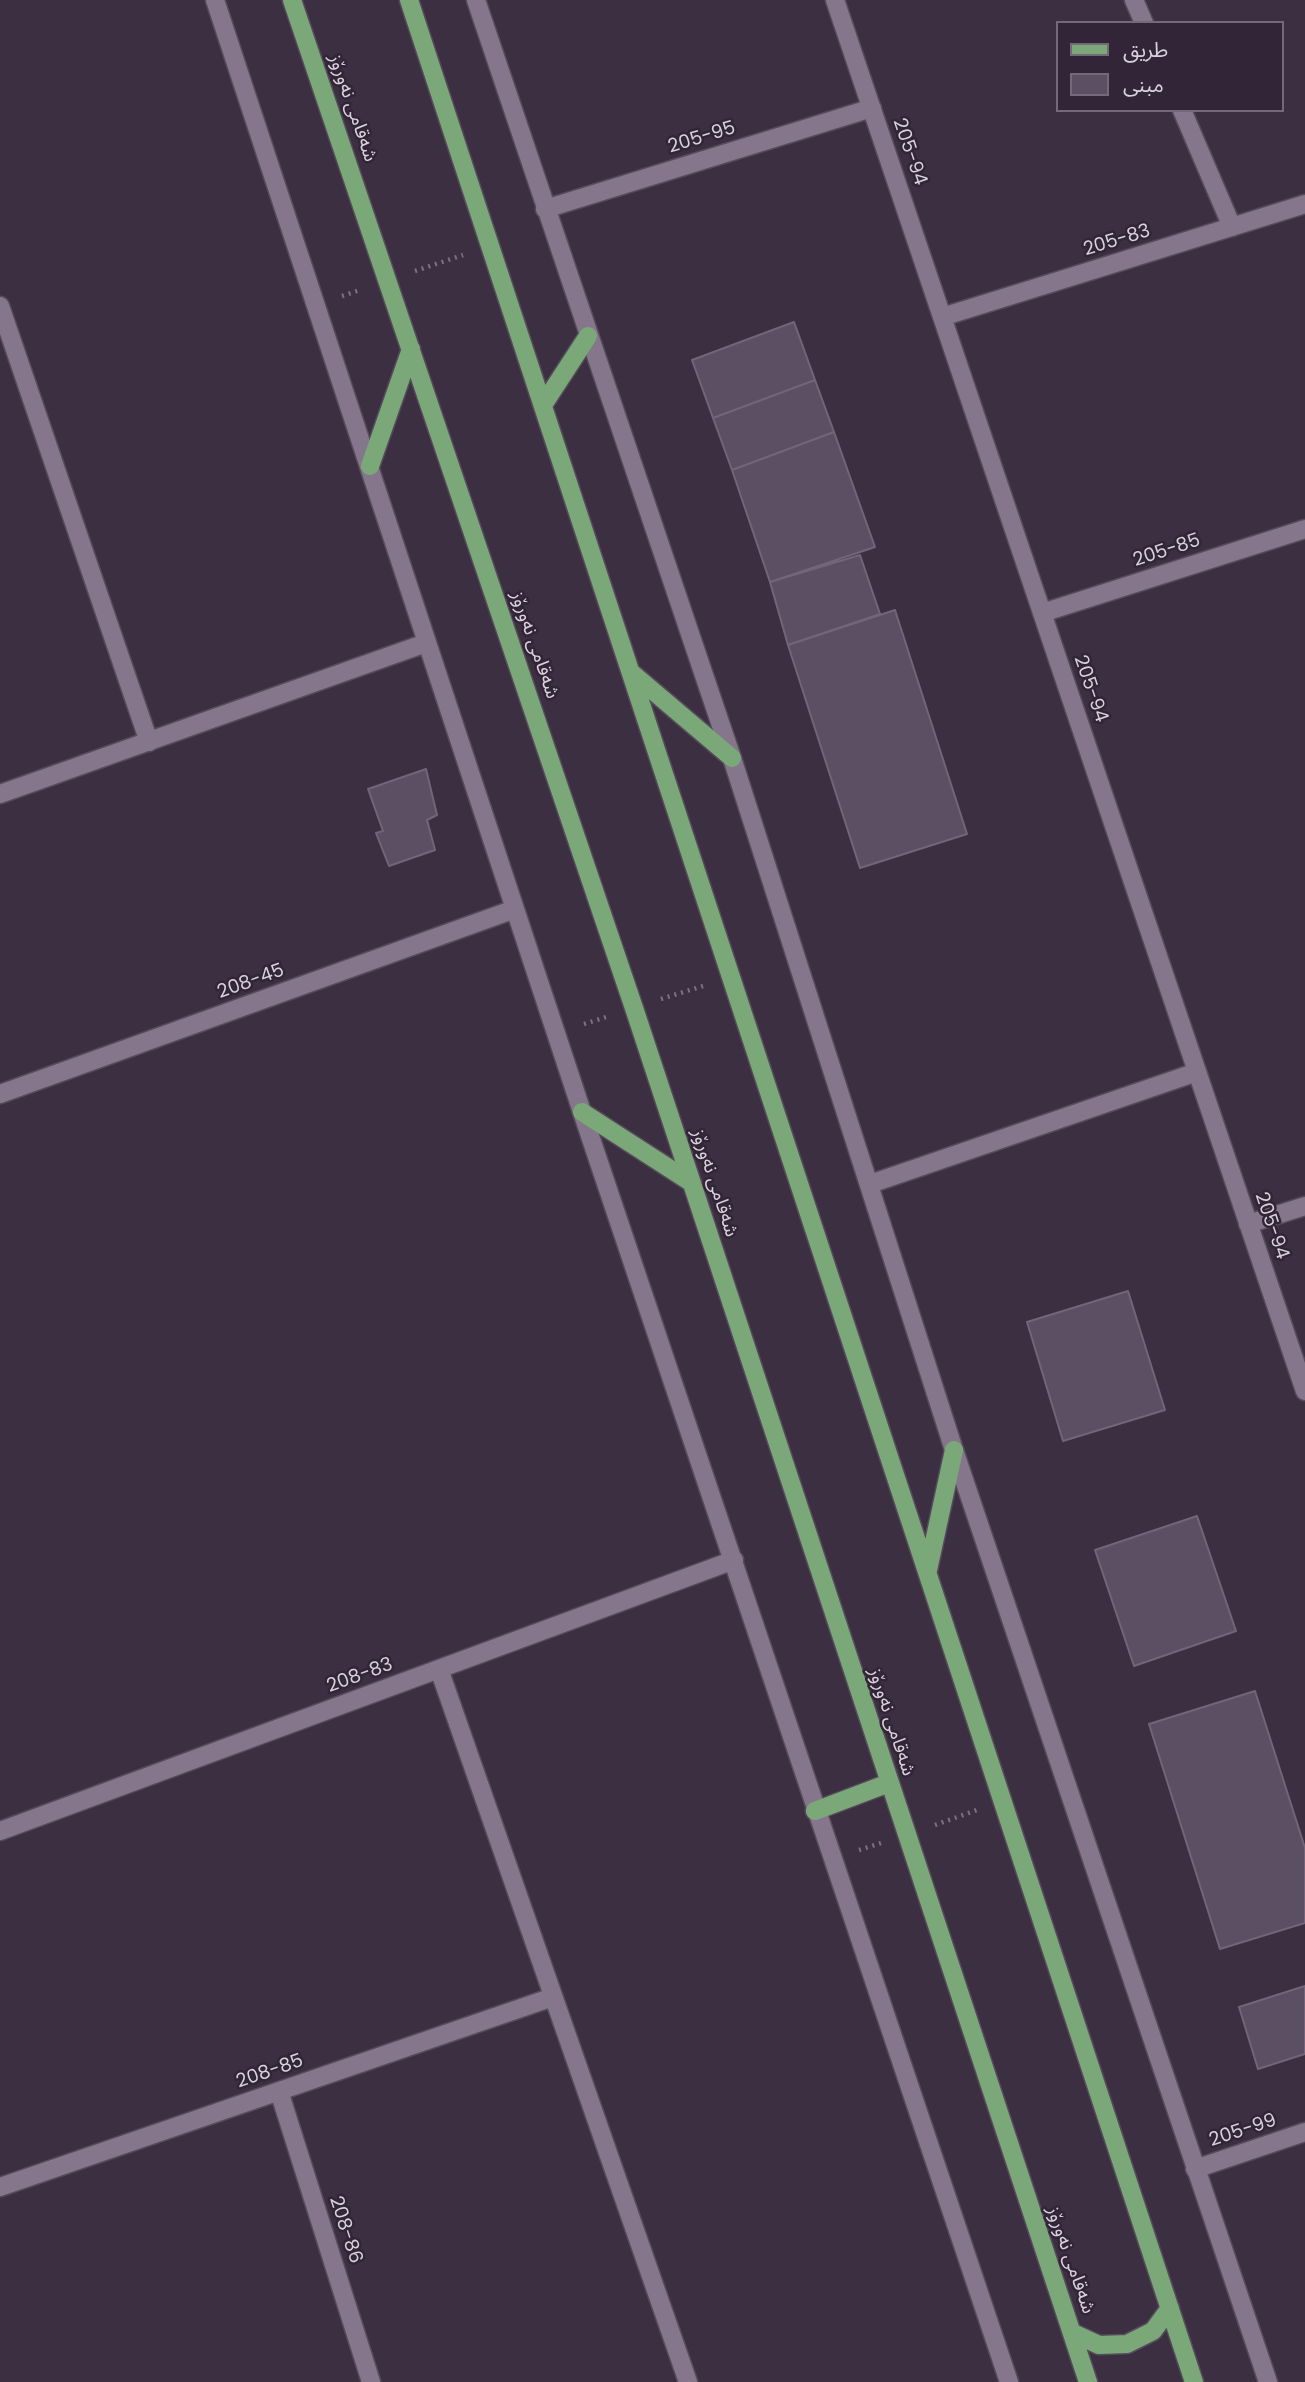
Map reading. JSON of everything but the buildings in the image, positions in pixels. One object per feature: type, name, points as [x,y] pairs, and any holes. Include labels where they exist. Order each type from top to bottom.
[{"type":"main road","name":"شەقامی نەورۆز","points":[[292,0],[634,1008],[1088,2382]]},
{"type":"main road","points":[[409,0],[1194,2382]]},
{"type":"main road","points":[[543,405],[588,336]]},
{"type":"main road","points":[[370,466],[411,349]]},
{"type":"main road","points":[[631,672],[732,758]]},
{"type":"main road","points":[[582,1112],[692,1183]]},
{"type":"main road","points":[[928,1570],[954,1450]]},
{"type":"main road","points":[[816,1811],[889,1783]]},
{"type":"main road","points":[[1073,2333],[1099,2345],[1127,2344],[1153,2331],[1170,2308]]},
{"type":"street","points":[[215,0],[582,1112],[1009,2382]]},
{"type":"street","points":[[476,0],[732,758],[954,1450],[1268,2382]]},
{"type":"street","name":"205-94","points":[[835,0],[1305,1391]]},
{"type":"street","points":[[1134,0],[1143,21]]},
{"type":"street","name":"205-95","points":[[545,209],[872,108]]},
{"type":"street","points":[[1183,112],[1232,227]]},
{"type":"street","name":"205-83","points":[[942,317],[1305,204]]},
{"type":"street","points":[[0,306],[149,742]]},
{"type":"street","name":"205-85","points":[[1042,613],[1305,529]]},
{"type":"street","points":[[0,794],[426,643]]},
{"type":"street","name":"208-45","points":[[0,1094],[515,909]]},
{"type":"street","points":[[870,1184],[1197,1072]]},
{"type":"street","points":[[1248,1224],[1305,1206]]},
{"type":"street","name":"208-83","points":[[0,1831],[734,1560]]},
{"type":"street","points":[[439,1669],[688,2382]]},
{"type":"street","name":"208-85","points":[[0,2187],[554,1997]]},
{"type":"street","name":"208-86","points":[[279,2091],[369,2381]]},
{"type":"street","name":"205-99","points":[[1195,2169],[1305,2132]]},
{"type":"path","points":[[316,305],[490,246]]},
{"type":"path","points":[[557,1033],[731,976]]},
{"type":"path","points":[[832,1860],[1004,1801]]}]
